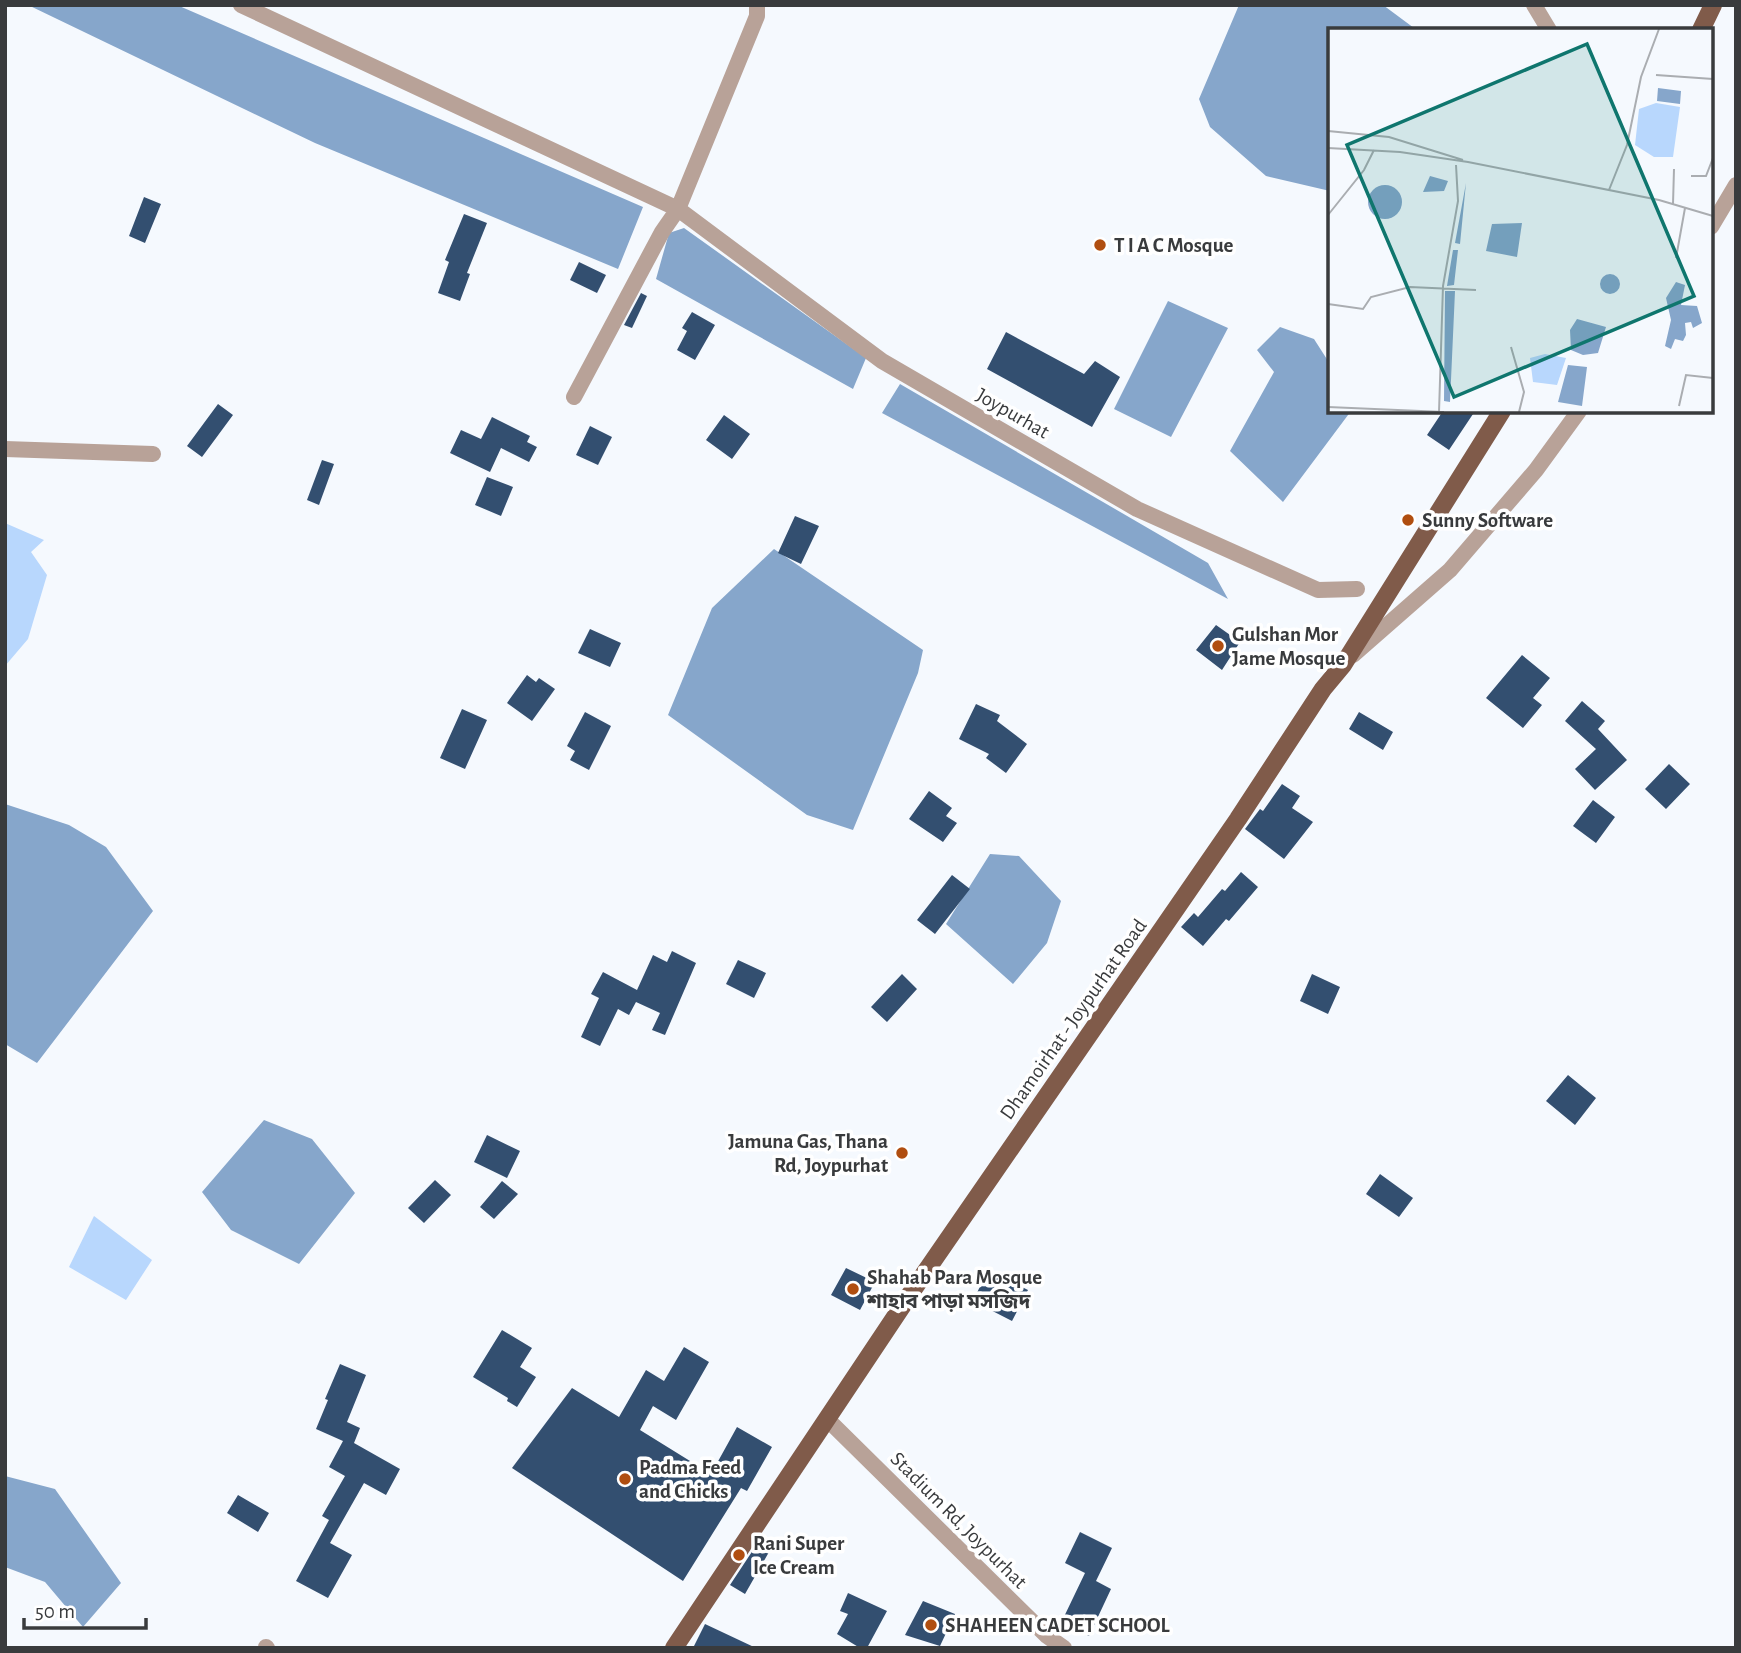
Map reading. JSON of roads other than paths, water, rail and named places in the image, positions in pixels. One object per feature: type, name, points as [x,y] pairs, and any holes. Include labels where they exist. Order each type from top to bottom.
[{"type":"main road","points":[[1702,28],[1713,5]]},
{"type":"main road","name":"Dhamoirhat - Joypurhat Road","points":[[674,1648],[1323,689],[1343,665],[1501,413]]},
{"type":"street","name":"Joypurhat","points":[[241,5],[678,209],[882,361],[1137,509],[1318,590],[1357,589]]},
{"type":"street","points":[[574,397],[678,209],[757,16],[757,5]]},
{"type":"street","points":[[1534,5],[1548,28]]},
{"type":"street","points":[[1713,224],[1736,186]]},
{"type":"street","points":[[1343,665],[1450,570],[1536,470],[1578,413]]},
{"type":"street","points":[[5,449],[152,454]]},
{"type":"street","name":"Stadium Rd, Joypurhat","points":[[827,1419],[1047,1636],[1065,1648]]},
{"type":"place","name":"T I A C Mosque","points":[[1100,245]]},
{"type":"place","name":"Sunny Software","points":[[1408,520]]},
{"type":"place","name":"Gulshan Mor Jame Mosque","points":[[1218,646]]},
{"type":"place","name":"Jamuna Gas, Thana Rd, Joypurhat","points":[[902,1153]]},
{"type":"place","name":"Shahab Para Mosque শাহাব পাড়া মসজিদ","points":[[853,1289]]},
{"type":"place","name":"Padma Feed and Chicks","points":[[625,1479]]},
{"type":"place","name":"Rani Super Ice Cream","points":[[739,1555]]},
{"type":"place","name":"SHAHEEN CADET SCHOOL","points":[[931,1625]]}]
